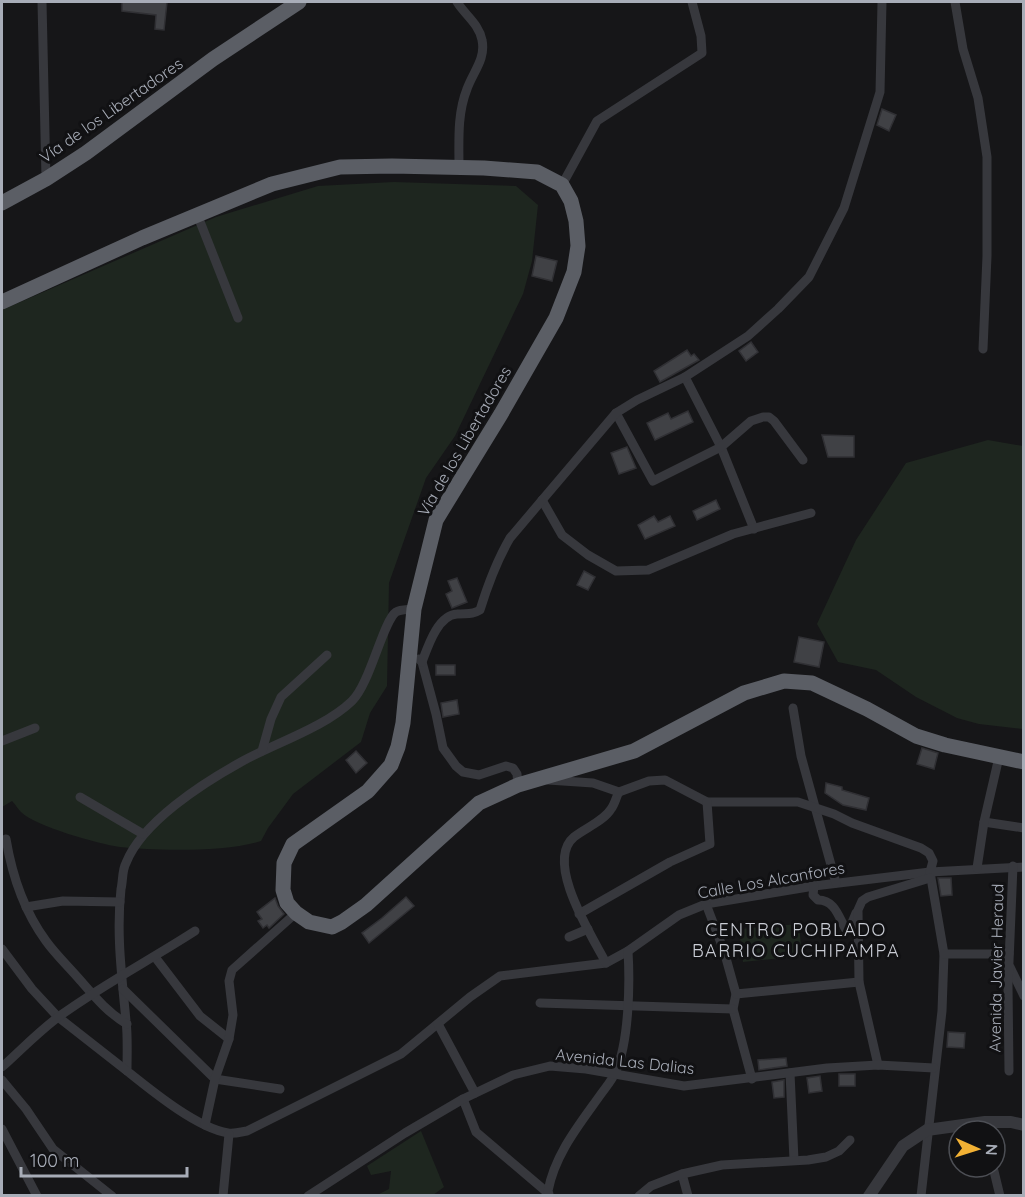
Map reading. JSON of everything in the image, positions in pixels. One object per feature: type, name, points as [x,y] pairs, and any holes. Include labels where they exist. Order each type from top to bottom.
[{"type":"highway","name":"Vía de los Libertadores","points":[[2,203],[46,179],[86,153],[213,59],[299,2]]},
{"type":"highway","points":[[2,302],[197,214],[272,184],[340,167],[392,166],[537,172],[562,185]]},
{"type":"highway","name":"Vía de los Libertadores","points":[[296,913],[287,903],[283,890],[284,863],[293,844],[368,790],[391,765],[403,723],[414,609],[436,520],[556,318],[574,272],[578,246],[576,221],[571,201],[562,185]]},
{"type":"highway","points":[[296,913],[309,922],[332,927],[374,897],[480,803],[518,785],[634,751],[744,693],[784,681],[812,683],[867,709],[916,736],[945,745],[1015,757]]},
{"type":"street","points":[[42,2],[46,179]]},
{"type":"street","points":[[457,2],[479,31],[483,51],[481,60],[467,87],[462,106],[459,168]]},
{"type":"street","points":[[562,185],[597,121],[702,53],[701,36],[692,2]]},
{"type":"street","points":[[422,662],[428,645],[445,617],[455,614],[474,614],[480,610],[488,581],[510,538],[616,413],[685,377],[748,336],[809,277],[844,208],[880,92],[882,2]]},
{"type":"street","points":[[955,2],[963,49],[978,98],[987,157],[987,256],[983,349]]},
{"type":"street","points":[[197,214],[238,318]]},
{"type":"street","points":[[685,377],[721,447],[754,529]]},
{"type":"street","points":[[616,413],[653,481],[721,447],[751,421],[763,417],[769,417],[803,460]]},
{"type":"street","points":[[542,501],[562,535],[588,555],[616,571],[648,570],[733,534],[811,513]]},
{"type":"street","points":[[128,1071],[127,1024],[120,975],[120,902],[125,864],[143,834],[212,778],[328,719],[353,700],[369,671],[391,617],[400,611],[414,609]]},
{"type":"street","points":[[410,648],[422,662],[443,748],[449,758],[464,772],[479,775],[506,766],[513,768],[518,785]]},
{"type":"street","points":[[262,751],[271,719],[281,696],[327,655]]},
{"type":"street","points":[[793,708],[801,756],[836,883]]},
{"type":"street","points":[[2,741],[35,728]]},
{"type":"street","points":[[977,868],[984,822],[1015,757]]},
{"type":"street","points":[[540,780],[593,783],[619,792],[649,781],[665,780],[707,802],[798,801],[929,853],[933,861],[930,875],[944,954],[942,1011],[921,1196]]},
{"type":"street","points":[[3,952],[58,1017],[160,1097],[205,1125],[230,1134],[247,1131],[400,1054],[500,976],[606,963],[579,914],[564,867],[564,852],[572,838],[611,810],[619,792]]},
{"type":"street","points":[[80,797],[143,834]]},
{"type":"street","points":[[579,914],[670,861],[710,844],[707,802]]},
{"type":"street","points":[[984,822],[1023,828]]},
{"type":"street","points":[[6,839],[10,866],[26,907],[45,940],[92,994],[115,1017],[127,1024]]},
{"type":"street","name":"Avenida Javier Heraud","points":[[1010,1071],[1009,954],[1013,866]]},
{"type":"street","points":[[814,886],[813,895],[818,900],[825,900],[833,904],[845,928],[851,925],[862,901],[930,875],[977,868],[1023,867]]},
{"type":"street","name":"Calle Los Alcanfores","points":[[606,963],[628,951],[679,915],[706,904],[836,883],[930,875]]},
{"type":"street","points":[[26,907],[63,902],[120,902]]},
{"type":"street","points":[[706,904],[724,951],[736,994],[734,1008],[752,1079]]},
{"type":"street","points":[[858,910],[859,982],[878,1065]]},
{"type":"street","points":[[205,1125],[215,1079],[229,1039],[233,1015],[229,981],[232,970],[296,913]]},
{"type":"street","points":[[569,937],[588,929]]},
{"type":"street","points":[[2,1067],[58,1017],[120,975],[155,957],[195,931]]},
{"type":"street","points":[[463,1099],[476,1132],[549,1193],[551,1173],[567,1142],[614,1075],[622,1047],[631,987],[628,951]]},
{"type":"street","points":[[944,954],[1009,954]]},
{"type":"street","points":[[155,957],[200,1016],[229,1039]]},
{"type":"street","points":[[1009,965],[1023,996]]},
{"type":"street","points":[[736,994],[859,982]]},
{"type":"street","points":[[123,989],[215,1079],[280,1089]]},
{"type":"street","points":[[540,1003],[734,1008]]},
{"type":"street","points":[[438,1024],[475,1093]]},
{"type":"street","name":"Avenida Las Dalias","points":[[308,1196],[405,1133],[463,1099],[513,1075],[550,1066],[586,1069],[684,1086],[827,1068],[878,1065],[934,1068]]},
{"type":"street","points":[[790,1073],[794,1160]]},
{"type":"street","points":[[2,1080],[26,1109],[52,1149],[112,1196]]},
{"type":"street","points":[[869,1196],[903,1146],[927,1130],[985,1122],[1011,1122],[1023,1125]]},
{"type":"street","points":[[2,1129],[36,1196]]},
{"type":"street","points":[[223,1196],[230,1134]]},
{"type":"street","points":[[639,1196],[651,1186],[682,1174],[722,1165],[808,1160],[839,1151],[850,1140]]},
{"type":"street","points":[[682,1174],[688,1196]]},
{"type":"street","points":[[996,1179],[1000,1196]]},
{"type":"shaded area","points":[[394,182],[516,186],[538,205],[532,261],[523,294],[455,436],[426,478],[389,583],[387,686],[370,713],[361,742],[293,794],[261,841],[247,845],[192,850],[120,847],[83,838],[39,823],[21,812],[12,801],[2,807],[2,310],[216,217],[318,186]]},
{"type":"shaded area","points":[[988,440],[1023,446],[1023,729],[979,724],[957,718],[916,697],[876,670],[838,662],[817,624],[856,540],[906,463]]},
{"type":"shaded area","points":[[799,924],[802,956],[743,962],[739,929]]},
{"type":"shaded area","points":[[421,1131],[444,1187],[433,1195],[377,1195],[389,1189],[391,1171],[371,1175],[367,1166]]},
{"type":"building","points":[[122,2],[167,2],[164,30],[155,29],[156,15],[122,11]]},
{"type":"building","points":[[882,109],[896,115],[889,131],[877,125]]},
{"type":"building","points":[[536,256],[557,261],[552,281],[532,276]]},
{"type":"building","points":[[751,342],[758,352],[746,361],[739,351]]},
{"type":"building","points":[[687,350],[691,356],[694,354],[699,360],[660,382],[654,371]]},
{"type":"building","points":[[688,411],[693,422],[655,440],[647,423],[668,413],[671,419]]},
{"type":"building","points":[[822,435],[854,436],[854,457],[828,457]]},
{"type":"building","points":[[627,447],[636,468],[619,474],[611,453]]},
{"type":"building","points":[[716,500],[720,509],[697,520],[693,511]]},
{"type":"building","points":[[654,516],[658,522],[670,516],[675,526],[645,539],[638,525]]},
{"type":"building","points":[[584,571],[595,577],[588,590],[577,585]]},
{"type":"building","points":[[457,578],[467,602],[452,608],[446,594],[452,591],[448,581]]},
{"type":"building","points":[[799,637],[824,642],[819,667],[794,662]]},
{"type":"building","points":[[436,665],[455,665],[455,675],[436,675]]},
{"type":"building","points":[[457,700],[459,714],[443,717],[441,703]]},
{"type":"building","points":[[922,748],[938,753],[934,769],[917,764]]},
{"type":"building","points":[[356,751],[367,763],[356,773],[346,760]]},
{"type":"building","points":[[826,783],[869,798],[866,810],[843,805],[825,793]]},
{"type":"building","points":[[938,878],[951,878],[952,895],[941,896]]},
{"type":"building","points":[[406,897],[414,906],[369,943],[362,933]]},
{"type":"building","points":[[275,898],[284,914],[269,928],[267,925],[263,928],[258,921],[262,919],[257,912]]},
{"type":"building","points":[[948,1032],[965,1033],[964,1048],[947,1047]]},
{"type":"building","points":[[786,1058],[787,1066],[759,1070],[758,1060]]},
{"type":"building","points":[[839,1074],[855,1074],[855,1086],[839,1086]]},
{"type":"building","points":[[820,1076],[822,1091],[809,1093],[807,1078]]},
{"type":"building","points":[[784,1080],[784,1097],[774,1098],[772,1082]]},
{"type":"district","name":"CENTRO POBLADO BARRIO CUCHIPAMPA","points":[[796,940]]}]
